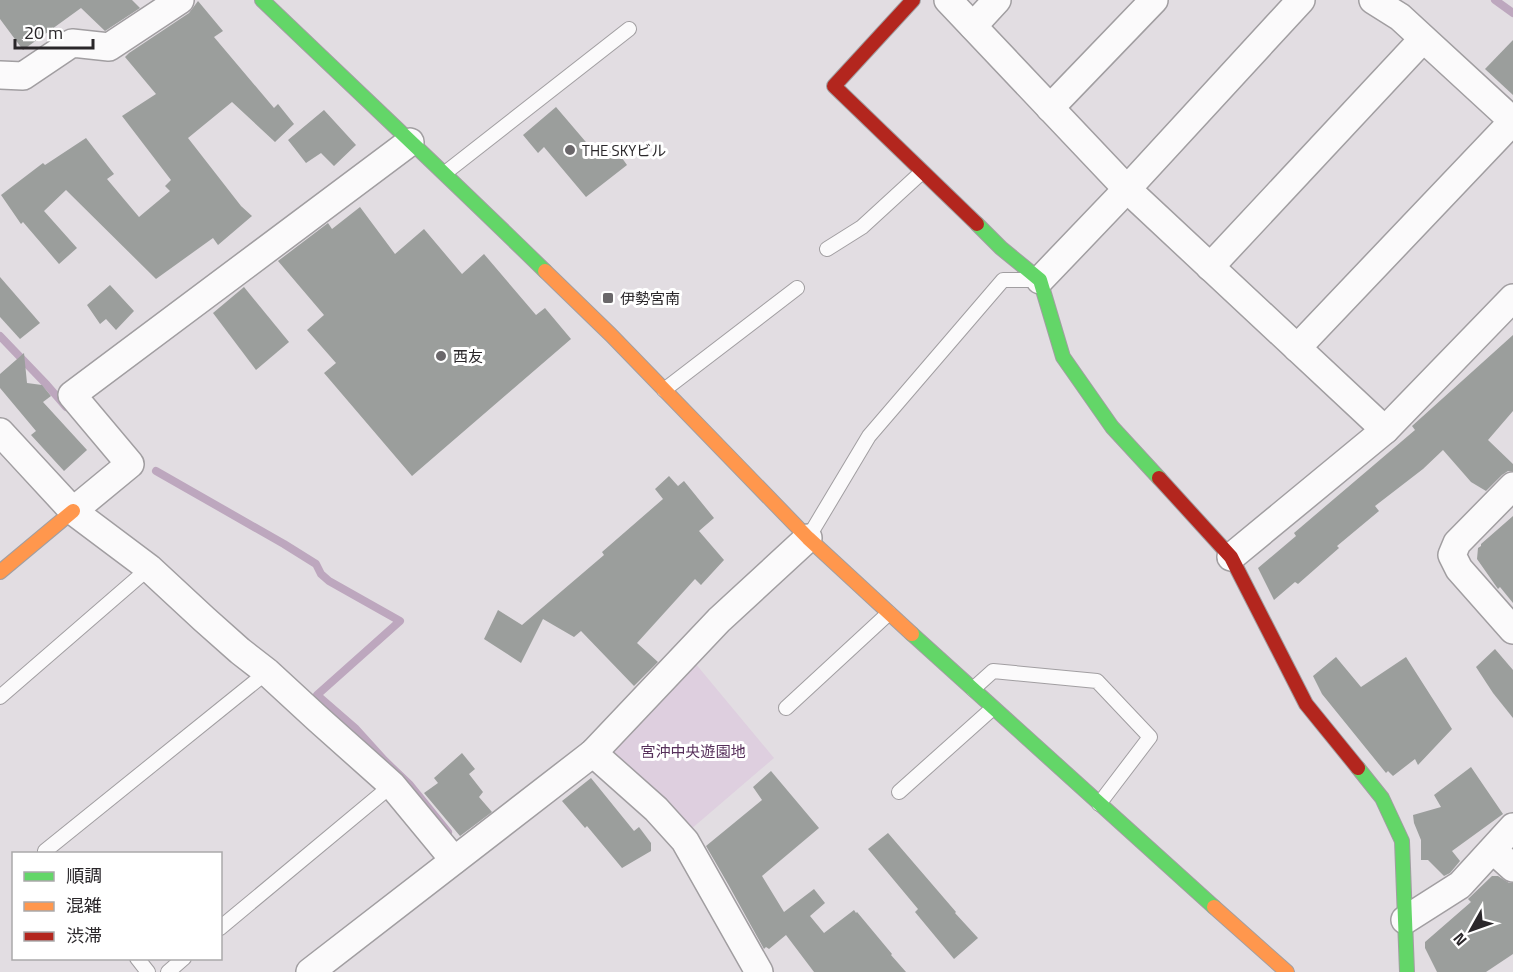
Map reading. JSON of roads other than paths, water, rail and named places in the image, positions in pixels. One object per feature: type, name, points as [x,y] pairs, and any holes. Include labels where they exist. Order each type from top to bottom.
[{"type":"street","points":[[0,75],[23,76],[72,43],[109,48],[180,0]]},
{"type":"street","points":[[262,0],[410,142],[445,172],[603,327],[808,538],[1276,969]]},
{"type":"street","points":[[913,0],[834,86],[1001,249],[1040,280],[1063,357],[1112,427],[1231,556],[1306,704],[1382,798],[1402,842],[1407,972]]},
{"type":"street","points":[[948,0],[1127,189],[1385,430]]},
{"type":"street","points":[[973,26],[997,0]]},
{"type":"street","points":[[1050,108],[1154,0]]},
{"type":"street","points":[[1040,280],[1301,0]]},
{"type":"street","points":[[1297,348],[1513,121],[1400,17],[1373,0]]},
{"type":"street","points":[[1210,267],[1423,39]]},
{"type":"street","points":[[0,572],[130,464],[72,395],[410,142]]},
{"type":"street","points":[[1231,556],[1385,430],[1513,298]]},
{"type":"street","points":[[0,432],[73,511],[149,568],[392,785],[454,860]]},
{"type":"street","points":[[1513,486],[1457,543],[1452,555],[1459,569],[1513,630]]},
{"type":"street","points":[[310,972],[593,753],[719,620],[808,538]]},
{"type":"street","points":[[593,753],[656,808],[685,841],[759,972]]},
{"type":"street","points":[[1405,920],[1460,885],[1513,827]]},
{"type":"street","points":[[1493,850],[1513,868]]},
{"type":"lane","points":[[445,172],[628,29]]},
{"type":"lane","points":[[826,249],[862,227],[922,172]]},
{"type":"lane","points":[[808,538],[869,435],[1003,280],[1040,280]]},
{"type":"lane","points":[[664,390],[796,288]]},
{"type":"lane","points":[[0,698],[149,568]]},
{"type":"lane","points":[[786,708],[889,613]]},
{"type":"lane","points":[[973,689],[993,671],[1097,681],[1150,737],[1099,804]]},
{"type":"lane","points":[[46,852],[267,672]]},
{"type":"lane","points":[[899,792],[993,708]]},
{"type":"lane","points":[[222,926],[392,785]]},
{"type":"lane","points":[[139,960],[148,972]]},
{"type":"lane","points":[[168,972],[182,960]]},
{"type":"waterway","points":[[1495,0],[1513,13]]},
{"type":"waterway","points":[[0,336],[66,407]]},
{"type":"waterway","points":[[156,471],[284,544],[316,564],[321,574],[329,581],[400,621],[317,695],[355,728],[410,785],[448,832]]},
{"type":"place","name":"THE SKYビル","points":[[570,150]]},
{"type":"place","name":"伊勢宮南","points":[[608,298]]},
{"type":"place","name":"西友","points":[[441,356]]},
{"type":"park label","name":"宮沖中央遊園地","points":[[693,751]]}]
